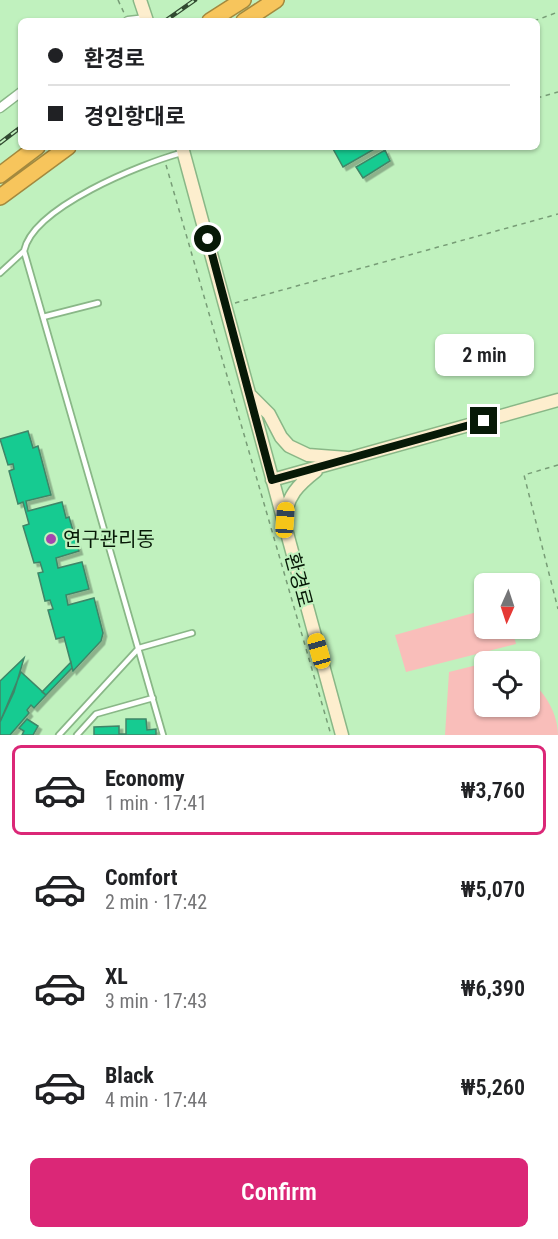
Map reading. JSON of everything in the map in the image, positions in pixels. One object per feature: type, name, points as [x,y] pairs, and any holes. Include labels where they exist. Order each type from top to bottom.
[{"type":"highway","points":[[215,18],[243,0]]},
{"type":"highway","points":[[249,18],[276,0]]},
{"type":"highway","points":[[0,175],[33,150]]},
{"type":"highway","points":[[0,197],[64,150]]},
{"type":"street","points":[[140,0],[145,18]]},
{"type":"street","points":[[0,108],[18,94]]},
{"type":"street","name":"환경로","points":[[183,150],[342,735]]},
{"type":"street","points":[[251,396],[269,414],[281,437],[289,446],[308,455],[354,459]]},
{"type":"street","points":[[272,480],[354,459],[555,400]]},
{"type":"street","points":[[290,547],[285,520],[289,497],[303,481],[322,468]]},
{"type":"lane","points":[[0,273],[24,251],[33,232],[74,198],[181,150]]},
{"type":"lane","points":[[24,251],[163,735]]},
{"type":"lane","points":[[43,317],[98,303]]},
{"type":"lane","points":[[59,735],[139,648],[192,633]]},
{"type":"lane","points":[[77,735],[96,714],[153,698]]},
{"type":"path","points":[[118,0],[127,18]]},
{"type":"path","points":[[540,19],[558,12]]},
{"type":"path","points":[[540,97],[558,92]]},
{"type":"path","points":[[164,157],[331,735]]},
{"type":"path","points":[[226,305],[558,214]]},
{"type":"path","points":[[558,465],[524,475],[558,609]]},
{"type":"shaded area","points":[[474,613],[474,639],[515,639],[516,644],[488,651],[474,651],[474,655],[406,672],[395,635]]},
{"type":"shaded area","points":[[474,666],[474,717],[540,717],[540,691],[550,705],[556,720],[558,735],[445,735],[449,672]]},
{"type":"building","points":[[334,150],[373,150],[343,167]]},
{"type":"building","points":[[385,150],[390,161],[363,178],[356,167]]},
{"type":"building","name":"연구관리동","points":[[28,431],[33,448],[38,446],[51,495],[26,501],[28,511],[62,502],[79,551],[56,558],[58,568],[82,562],[89,589],[66,595],[68,605],[94,598],[103,633],[101,641],[73,671],[64,637],[56,639],[48,610],[53,609],[50,600],[45,601],[38,573],[43,572],[40,562],[34,563],[23,526],[29,524],[23,502],[18,504],[9,471],[14,469],[13,464],[8,465],[0,439]]},
{"type":"building","points":[[24,658],[14,692],[0,722],[0,681]]},
{"type":"building","points":[[71,662],[72,668],[46,695],[42,692]]},
{"type":"building","points":[[21,672],[46,695],[34,708],[31,705],[27,710],[29,713],[10,735],[0,735],[0,722]]},
{"type":"building","points":[[27,719],[38,726],[33,735],[22,735],[24,731],[19,728]]},
{"type":"building","points":[[126,719],[146,719],[147,730],[156,729],[156,735],[94,735],[94,727],[119,726],[119,734],[126,734]]},
{"type":"railway","points":[[169,18],[195,0]]},
{"type":"railway","points":[[0,143],[18,129]]},
{"type":"place","name":"연구관리동","points":[[51,539]]},
{"type":"route","points":[[208,239],[272,480],[322,468],[484,421]]}]
